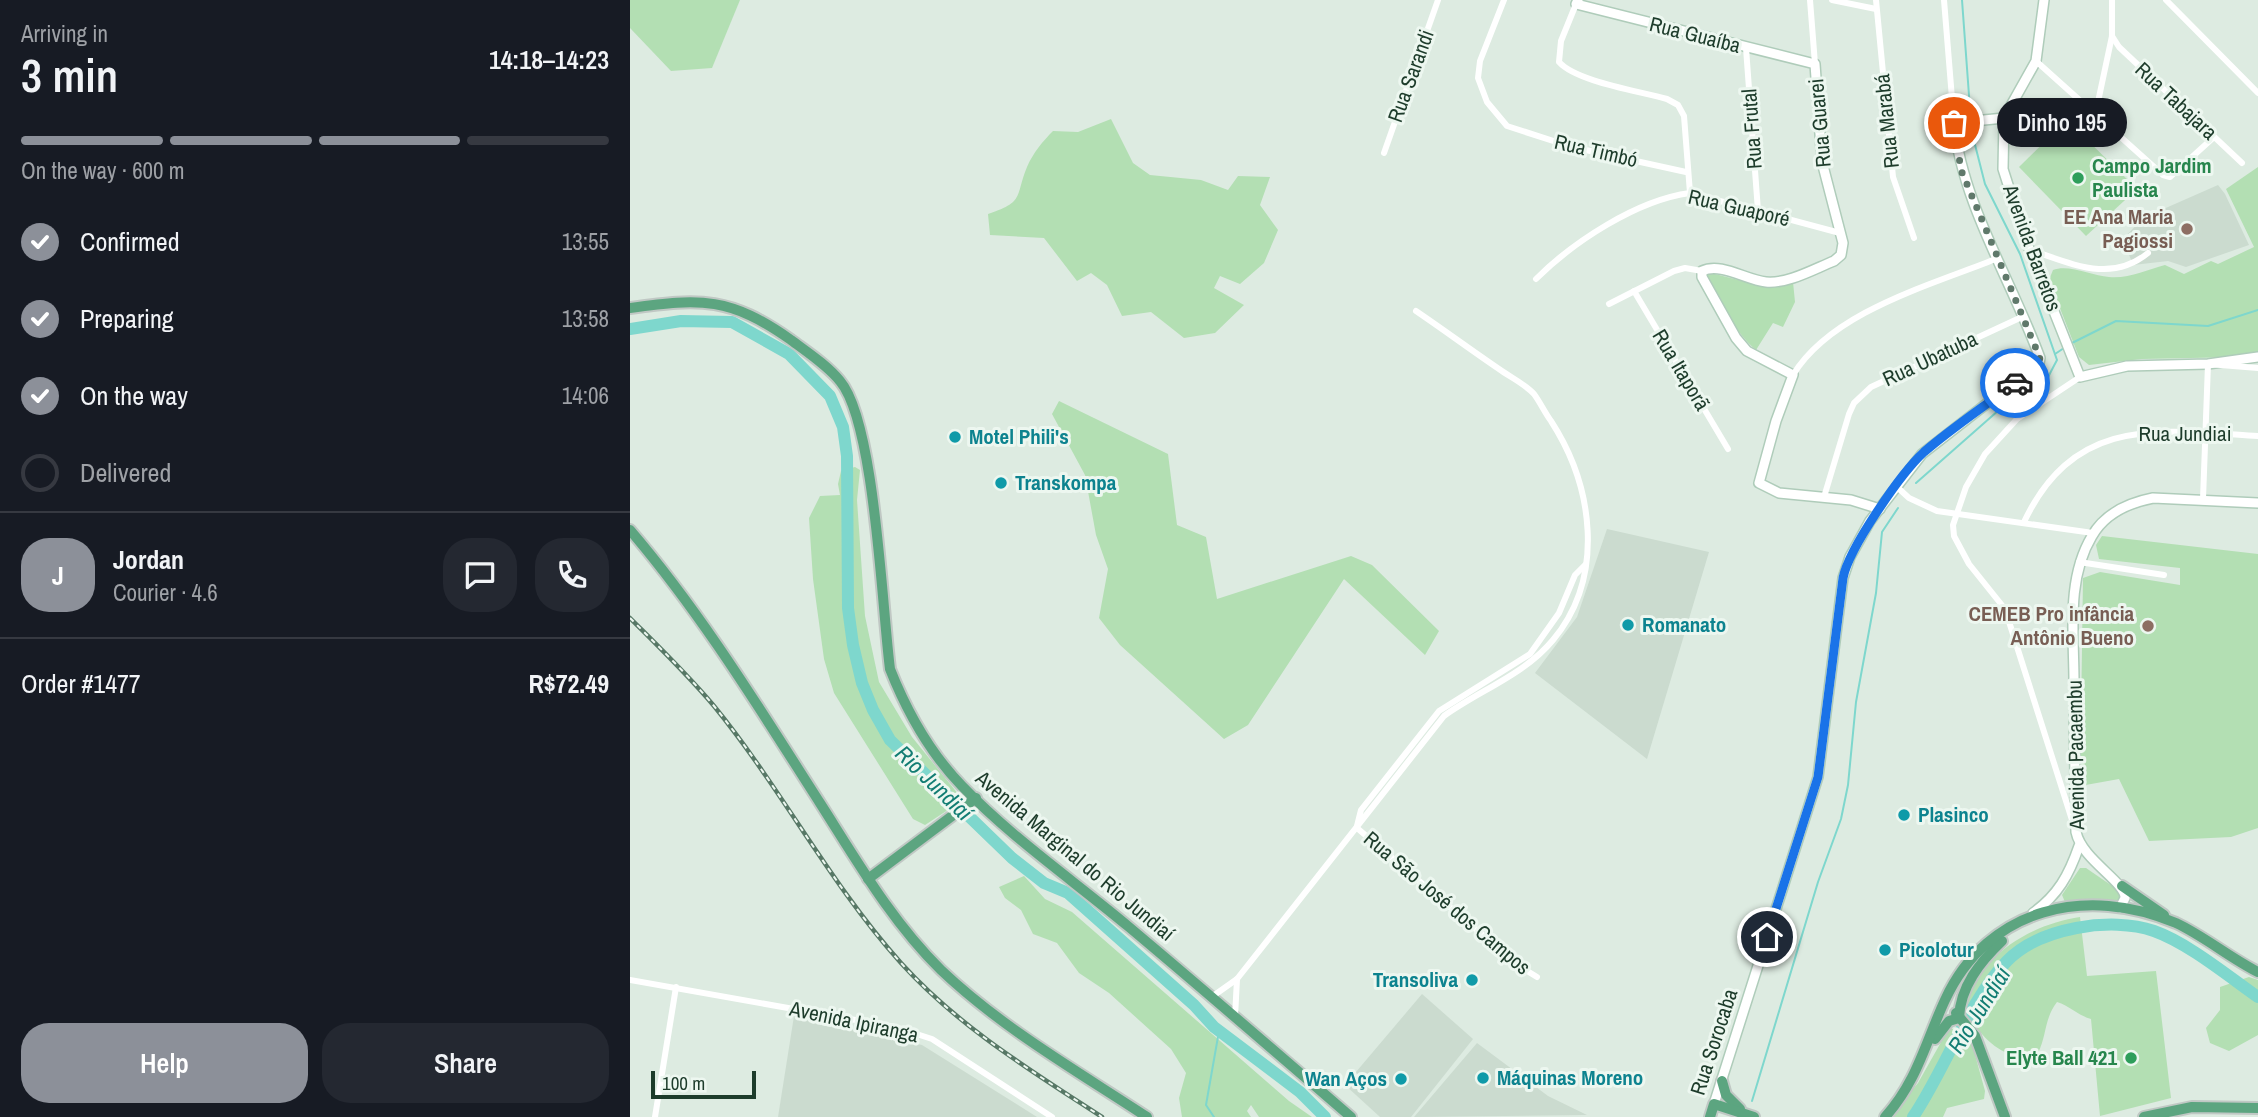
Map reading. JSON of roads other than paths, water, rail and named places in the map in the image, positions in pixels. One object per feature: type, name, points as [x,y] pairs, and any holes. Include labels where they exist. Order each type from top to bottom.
[{"type":"main road","name":"Avenida Marginal do Rio Jundiaí","points":[[630,308],[704,300],[732,306],[770,325],[842,382],[863,440],[890,669],[902,699],[926,740],[973,801],[1213,996],[1351,1117]]},
{"type":"main road","points":[[630,530],[651,555],[761,711],[890,911],[951,978],[1001,1021],[1147,1117]]},
{"type":"main road","points":[[868,878],[955,817],[973,801]]},
{"type":"main road","points":[[2122,886],[2178,924],[2258,972]]},
{"type":"main road","points":[[1926,1052],[1945,999],[1960,974],[1981,949],[2033,913],[2067,906],[2120,908],[2178,924]]},
{"type":"main road","points":[[1964,1023],[1960,999],[1970,979],[1992,950],[2021,927],[2050,915],[2114,912],[2120,908]]},
{"type":"main road","points":[[1960,974],[1953,1002],[2005,1117]]},
{"type":"main road","points":[[1885,1117],[1904,1092],[1944,1026],[1964,1023]]},
{"type":"main road","points":[[1722,1080],[1731,1102],[1755,1117]]},
{"type":"main road","points":[[1714,1104],[1755,1117]]},
{"type":"main road","name":"Rua Sorocaba","points":[[1710,1117],[1714,1104]]},
{"type":"main road","points":[[2144,1117],[2192,1107],[2258,1108]]},
{"type":"street","name":"Rua Sarandi","points":[[1384,153],[1438,0]]},
{"type":"street","name":"Rua Timbó","points":[[1504,0],[1480,61],[1478,78],[1487,102],[1507,126],[1573,147],[1686,172]]},
{"type":"street","name":"Rua Guarei","points":[[1702,271],[1713,269],[1767,282],[1783,281],[1834,261],[1841,255],[1843,243],[1822,162],[1810,0]]},
{"type":"street","points":[[1832,0],[1876,9]]},
{"type":"street","name":"Rua Marabá","points":[[1876,0],[1893,177],[1914,238]]},
{"type":"street","points":[[1944,0],[1954,123],[1961,170],[2024,316]]},
{"type":"street","name":"Avenida Barretos","points":[[2044,0],[2036,61],[2004,118],[2003,169],[2030,250],[2080,377]]},
{"type":"street","points":[[2095,116],[2112,36],[2112,0]]},
{"type":"street","points":[[2166,0],[2258,93]]},
{"type":"street","points":[[2178,0],[2179,11]]},
{"type":"street","name":"Rua Guaíba","points":[[1577,2],[1815,64]]},
{"type":"street","points":[[1577,2],[1561,41],[1559,62],[1565,69],[1584,77],[1667,99],[1678,105],[1684,116],[1686,172],[1690,193]]},
{"type":"street","name":"Rua Tabajara","points":[[2112,36],[2119,47],[2242,163]]},
{"type":"street","name":"Rua Frutal","points":[[1746,48],[1758,211]]},
{"type":"street","points":[[2036,61],[2156,171],[2170,177],[2214,137]]},
{"type":"street","points":[[1954,123],[2004,118]]},
{"type":"street","name":"Rua Guaporé","points":[[1536,279],[1580,241],[1649,205],[1672,196],[1690,193],[1840,233]]},
{"type":"street","points":[[2030,250],[2079,266],[2110,270],[2132,266],[2148,253]]},
{"type":"street","points":[[1880,509],[1851,500],[1766,489],[1759,484],[1785,392],[1803,358],[1841,326],[1998,258]]},
{"type":"street","points":[[1609,304],[1674,271],[1685,268],[1702,271],[1706,288],[1747,351],[1793,375]]},
{"type":"street","name":"Rua Itaporã","points":[[1634,291],[1728,449]]},
{"type":"street","points":[[1213,996],[1237,979],[1444,716],[1472,696],[1508,678],[1554,639],[1576,598],[1585,565],[1590,529],[1585,500],[1570,451],[1533,393],[1416,311]]},
{"type":"street","name":"Rua Sorocaba","points":[[1714,1104],[1818,777],[1845,567],[1880,509],[1922,454],[2035,367],[2040,358],[2024,316]]},
{"type":"street","name":"Rua Ubatuba","points":[[1824,497],[1849,414],[1854,403],[1871,387],[2024,316]]},
{"type":"street","points":[[2208,364],[2258,357]]},
{"type":"street","points":[[2203,499],[2208,364]]},
{"type":"street","points":[[2076,832],[2005,609],[1959,548],[1954,536],[1955,515],[1974,471],[1999,438],[2045,398],[2080,377],[2127,366],[2208,364],[2258,368]]},
{"type":"street","name":"Rua Jundiai","points":[[2024,522],[2048,483],[2067,463],[2116,437],[2140,431],[2258,436]]},
{"type":"street","points":[[1897,487],[1917,503],[1955,515],[2093,533]]},
{"type":"street","name":"Avenida Pacaembu","points":[[2122,886],[2101,871],[2079,846],[2076,832],[2074,611],[2080,562],[2093,533],[2108,516],[2138,500],[2203,499],[2258,503]]},
{"type":"street","points":[[2080,562],[2164,575]]},
{"type":"street","name":"Rua São José dos Campos","points":[[1357,828],[1519,965],[1538,977]]},
{"type":"street","points":[[2033,913],[2056,894],[2069,874],[2079,846]]},
{"type":"street","points":[[2120,908],[2125,898],[2122,886]]},
{"type":"street","points":[[1235,1017],[1237,979]]},
{"type":"street","name":"Avenida Ipiranga","points":[[630,980],[895,1027],[932,1039],[1052,1117]]},
{"type":"street","points":[[655,1117],[676,987]]},
{"type":"waterway","points":[[1962,0],[1970,109]]},
{"type":"waterway","points":[[1916,483],[2016,395],[2047,379],[2057,360],[2020,254],[1985,184],[1972,133]]},
{"type":"waterway","points":[[2072,343],[2116,321],[2208,326],[2258,310]]},
{"type":"waterway","name":"Rio Jundiaí","points":[[630,329],[681,321],[732,322],[789,354],[830,396],[843,427],[847,456],[848,608],[853,645],[862,683],[890,740],[1012,858],[1044,883],[1068,893],[1194,1005],[1214,1027],[1300,1092],[1325,1117]]},
{"type":"waterway","points":[[2055,354],[2064,348]]},
{"type":"waterway","points":[[1752,1101],[1818,882],[1841,819],[1848,785],[1856,702],[1876,593],[1882,532],[1898,508]]},
{"type":"waterway","name":"Rio Jundiaí","points":[[1913,1117],[1993,977],[2021,950],[2056,933],[2097,925],[2137,927],[2154,931],[2194,952],[2258,997]]},
{"type":"waterway","points":[[1214,1117],[1206,1105],[1219,1031]]},
{"type":"railway","points":[[630,618],[714,706],[762,770],[851,901],[901,963],[923,986],[971,1027],[1102,1117]]},
{"type":"place","name":"Dinho 195","points":[[1954,123]]},
{"type":"place","name":"Campo Jardim Paulista","points":[[2078,178]]},
{"type":"place","name":"EE Ana Maria Pagiossi","points":[[2187,229]]},
{"type":"place","name":"Motel Phili's","points":[[955,437]]},
{"type":"place","name":"Transkompa","points":[[1001,483]]},
{"type":"place","name":"Romanato","points":[[1628,625]]},
{"type":"place","name":"CEMEB Pro infância Antônio Bueno","points":[[2148,626]]},
{"type":"place","name":"Plasinco","points":[[1904,815]]},
{"type":"place","name":"Picolotur","points":[[1885,950]]},
{"type":"place","name":"Transoliva","points":[[1472,980]]},
{"type":"place","name":"Elyte Ball 421","points":[[2131,1058]]},
{"type":"place","name":"Máquinas Moreno","points":[[1483,1078]]},
{"type":"place","name":"Wan Aços","points":[[1401,1079]]}]
